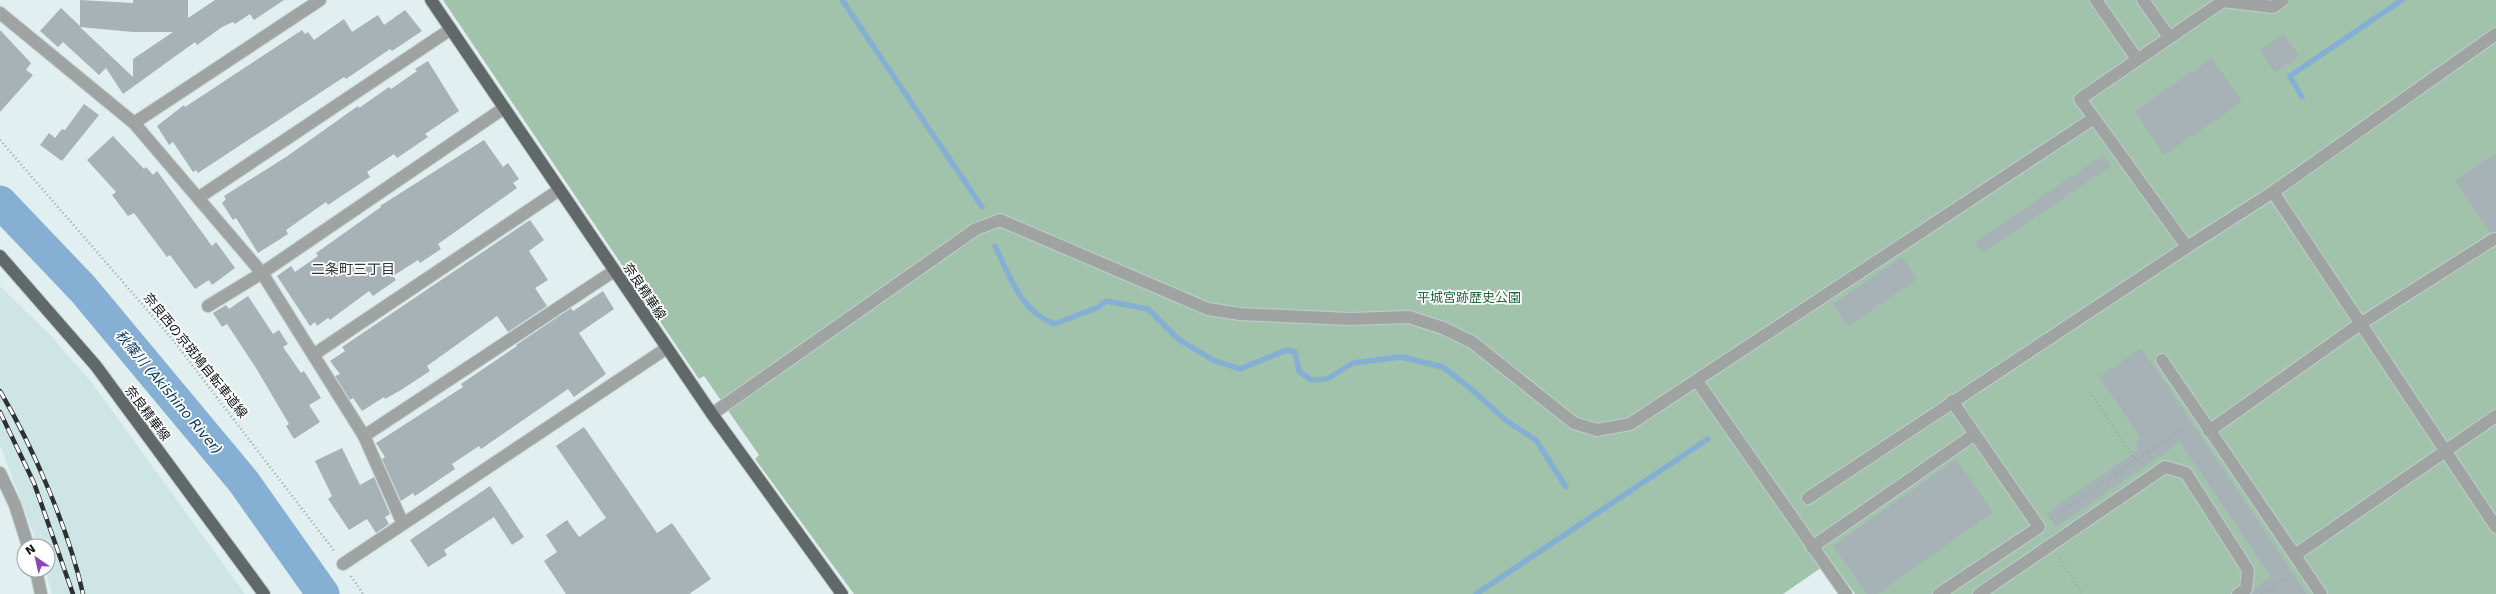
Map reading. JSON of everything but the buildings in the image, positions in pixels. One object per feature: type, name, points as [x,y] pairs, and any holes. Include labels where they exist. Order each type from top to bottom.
[{"type":"main road","name":"奈良精華線","points":[[431,0],[712,414],[842,594]]},
{"type":"main road","name":"奈良精華線","points":[[0,256],[96,366],[264,594]]},
{"type":"street","points":[[134,123],[320,0]]},
{"type":"street","points":[[2096,0],[2137,59]]},
{"type":"street","points":[[2143,0],[2169,38]]},
{"type":"street","points":[[2187,247],[2080,99],[2222,1],[2273,7],[2283,0]]},
{"type":"street","points":[[0,13],[134,123],[262,273],[364,436],[403,524]]},
{"type":"street","points":[[198,198],[451,29]]},
{"type":"street","points":[[1808,498],[1952,401],[2273,192],[2496,34]]},
{"type":"street","points":[[208,306],[262,273],[504,108]]},
{"type":"street","points":[[712,414],[976,229],[1000,220],[1208,308],[1240,314],[1349,319],[1409,317],[1443,328],[1472,342],[1574,423],[1597,430],[1630,424],[2094,118]]},
{"type":"street","points":[[313,355],[559,190]]},
{"type":"street","points":[[2273,192],[2496,527]]},
{"type":"street","points":[[2209,431],[2360,324],[2494,239]]},
{"type":"street","points":[[364,436],[614,271]]},
{"type":"street","points":[[343,564],[667,348]]},
{"type":"street","points":[[2162,360],[2321,594]]},
{"type":"street","points":[[1697,381],[1846,594]]},
{"type":"street","points":[[1939,594],[2039,527],[1952,401]]},
{"type":"street","points":[[2295,555],[2496,416]]},
{"type":"street","points":[[1812,547],[1974,434]]},
{"type":"street","points":[[1979,594],[2165,467],[2186,473],[2248,570],[2246,589],[2238,594]]},
{"type":"street","points":[[0,473],[15,505],[25,538]]},
{"type":"street","points":[[38,578],[41,594]]},
{"type":"path","name":"奈良西の京斑鳩自転車道線","points":[[0,140],[173,340],[327,539],[363,594]]},
{"type":"path","points":[[2090,392],[2136,461]]},
{"type":"path","points":[[2039,527],[2200,417]]},
{"type":"path","points":[[2055,551],[2083,594]]},
{"type":"path","points":[[2262,594],[2286,578],[2295,555]]},
{"type":"shaded area","points":[[0,286],[51,336],[92,383],[245,594],[52,594],[47,578],[56,578],[56,538],[35,538],[0,445]]},
{"type":"green space","name":"平城宮跡歴史公園","points":[[443,0],[2496,0],[2496,594],[1855,594],[1831,561],[1783,594],[854,594],[755,459],[759,455],[704,376],[699,379]]},
{"type":"waterway","points":[[842,0],[982,207]]},
{"type":"waterway","points":[[2302,97],[2290,76],[2402,0]]},
{"type":"waterway","name":"秋篠川 (Akishino River)","points":[[0,202],[83,289],[243,481],[323,594]]},
{"type":"waterway","points":[[995,246],[1011,280],[1024,302],[1042,318],[1054,324],[1099,307],[1106,301],[1148,309],[1178,339],[1213,360],[1240,369],[1287,350],[1295,352],[1299,371],[1311,380],[1327,379],[1353,363],[1401,357],[1443,367],[1471,389],[1508,422],[1536,440],[1566,487]]},
{"type":"waterway","points":[[1476,594],[1708,439]]},
{"type":"railway","points":[[0,391],[25,437],[49,490],[69,543],[83,594]]},
{"type":"railway","points":[[0,412],[34,483],[73,594]]},
{"type":"district","name":"二条町三丁目","points":[[353,269]]}]
